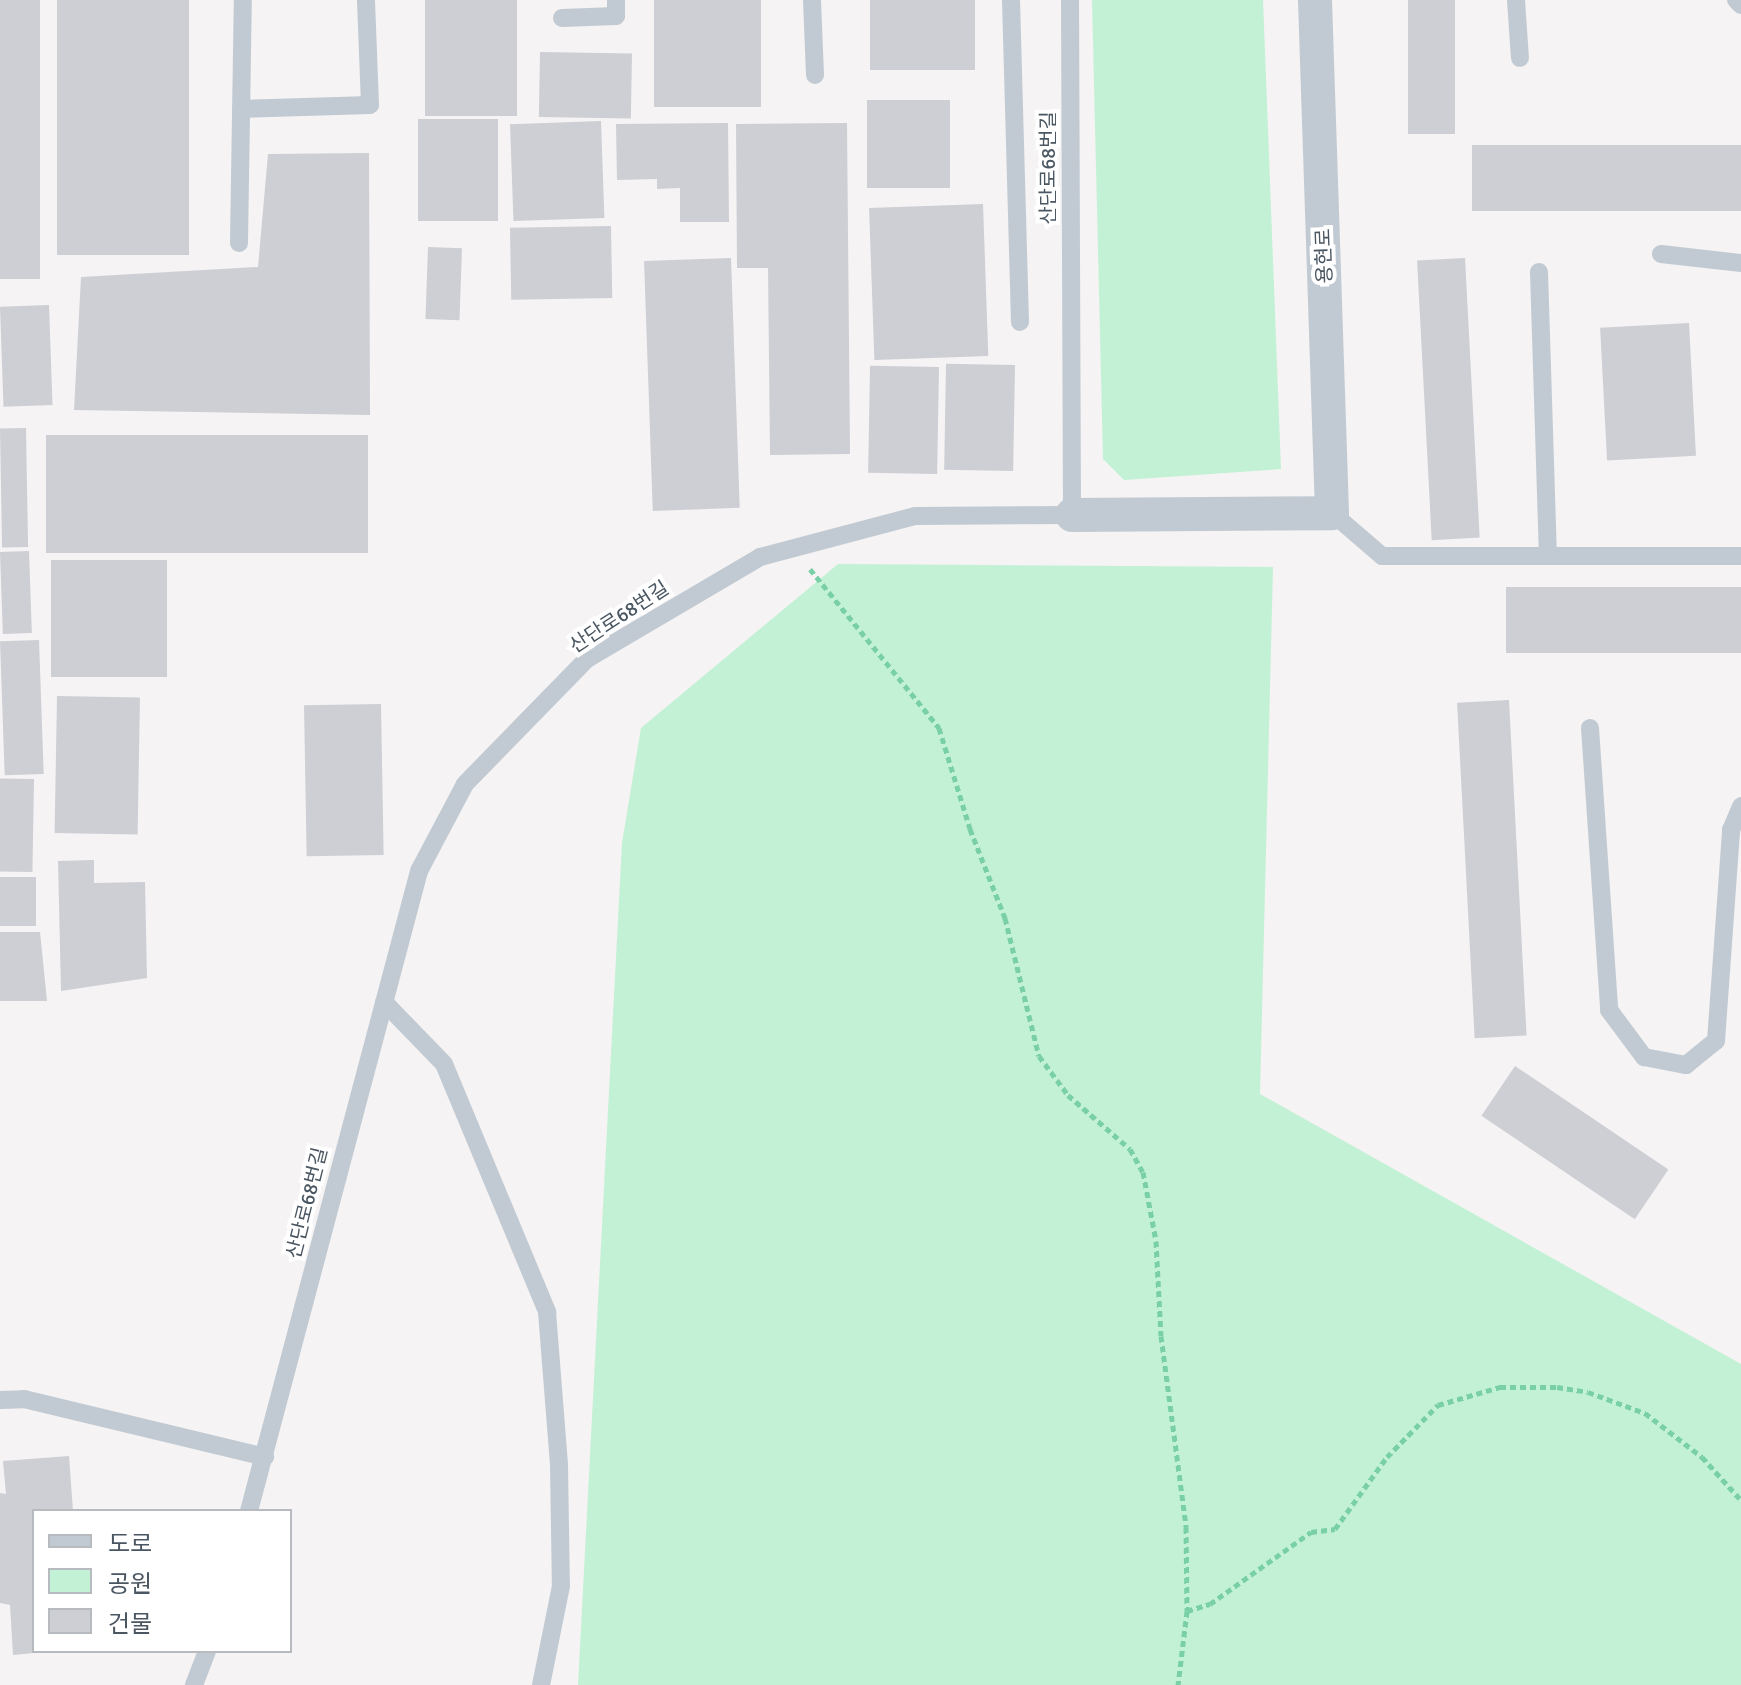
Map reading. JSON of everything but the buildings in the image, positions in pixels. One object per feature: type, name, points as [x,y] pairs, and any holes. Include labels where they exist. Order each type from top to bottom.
[{"type":"street","name":"용현로","points":[[1315,0],[1332,513]]},
{"type":"street","points":[[1072,515],[1332,513]]},
{"type":"lane","points":[[239,243],[243,0]]},
{"type":"lane","points":[[241,109],[370,105],[366,0]]},
{"type":"lane","points":[[562,18],[616,16],[616,0]]},
{"type":"lane","points":[[812,0],[815,75]]},
{"type":"lane","points":[[1011,0],[1020,322]]},
{"type":"lane","name":"산단로68번길","points":[[250,1509],[419,871],[465,784],[587,659],[760,557],[915,516],[1072,515],[1070,0]]},
{"type":"lane","points":[[1516,0],[1520,58]]},
{"type":"lane","points":[[1736,0],[1741,5]]},
{"type":"lane","points":[[1661,254],[1741,263]]},
{"type":"lane","points":[[1539,272],[1548,554]]},
{"type":"lane","points":[[1332,513],[1382,556],[1741,556]]},
{"type":"lane","points":[[1590,728],[1609,1010],[1644,1057],[1686,1065],[1716,1041],[1731,830],[1741,806]]},
{"type":"lane","points":[[384,1002],[444,1064],[547,1312],[559,1465],[561,1586],[541,1685]]},
{"type":"lane","points":[[0,1400],[24,1399],[265,1457]]},
{"type":"lane","points":[[194,1685],[206,1653]]},
{"type":"path","points":[[792,548],[939,728],[970,829],[1005,918],[1039,1056],[1068,1095],[1130,1149],[1143,1172],[1156,1241],[1161,1336],[1186,1527],[1187,1611],[1178,1685]]},
{"type":"path","points":[[1187,1611],[1210,1604],[1311,1532],[1335,1529],[1387,1457],[1438,1405],[1500,1387],[1557,1387],[1588,1392],[1645,1413],[1702,1457],[1741,1500]]},
{"type":"green space","points":[[1092,0],[1263,0],[1281,469],[1124,480],[1103,459]]},
{"type":"green space","points":[[838,564],[1273,567],[1260,1094],[1741,1364],[1741,1685],[578,1685],[622,843],[641,728]]}]
